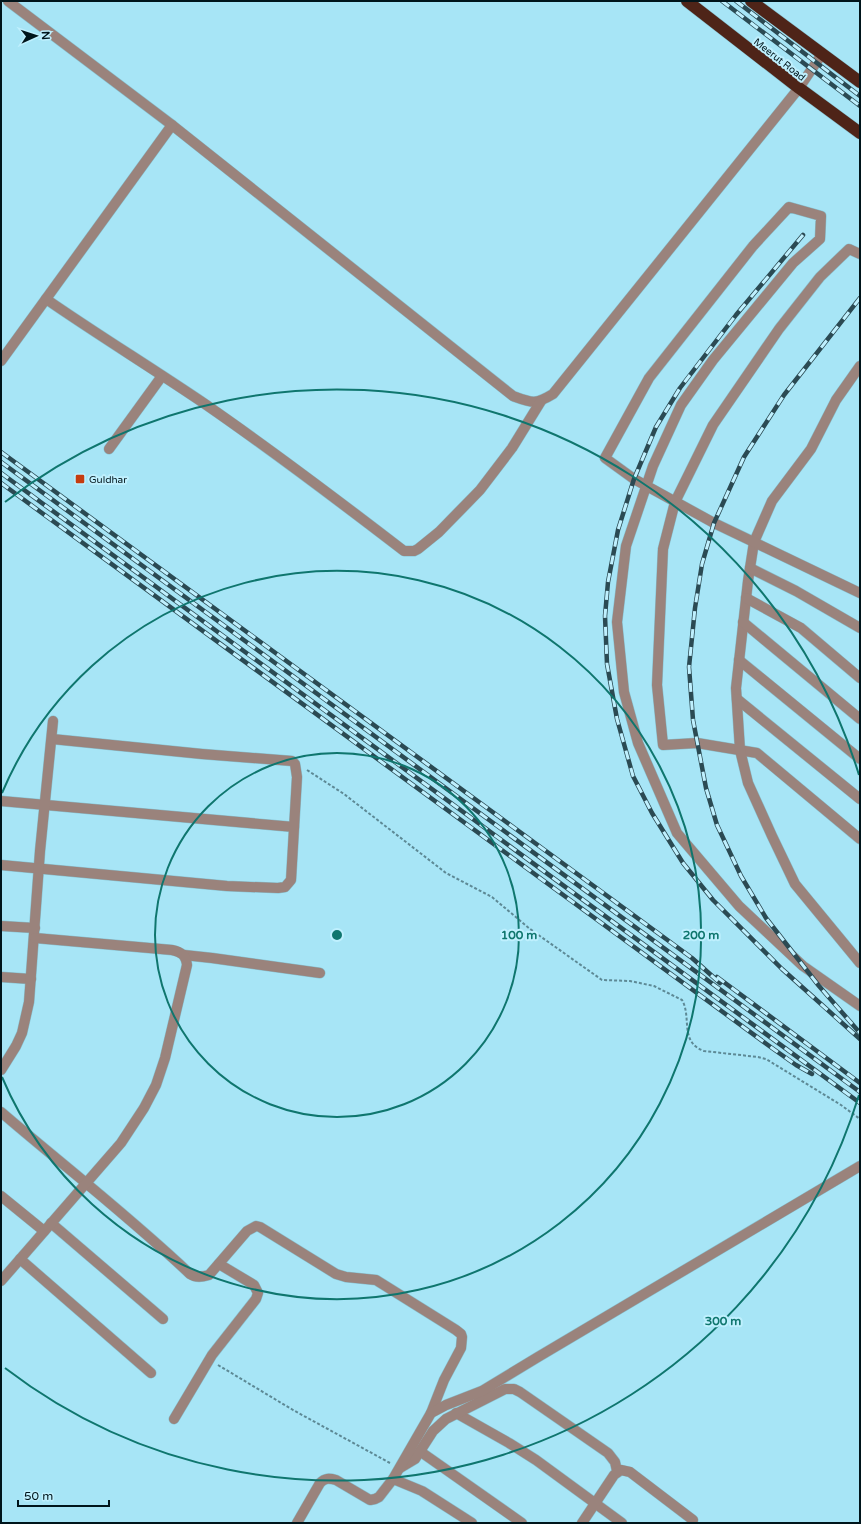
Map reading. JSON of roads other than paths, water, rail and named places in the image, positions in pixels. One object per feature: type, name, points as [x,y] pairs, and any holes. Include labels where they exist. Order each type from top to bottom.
[{"type":"highway","name":"Meerut Road","points":[[687,1],[799,88],[860,133]]},
{"type":"highway","points":[[751,1],[860,82]]},
{"type":"street","points":[[8,1],[172,126],[513,396],[528,402],[541,401]]},
{"type":"street","points":[[46,299],[95,333],[205,404],[325,491],[404,551],[409,552],[418,549],[439,532],[480,490],[512,448],[541,401],[552,394],[799,88],[822,54]]},
{"type":"street","points":[[1,361],[172,126]]},
{"type":"street","points":[[860,593],[714,523],[675,502],[646,486],[634,479],[605,458],[649,378],[753,246],[789,207],[821,216],[820,239],[793,263],[713,360],[681,404],[653,466],[646,486],[626,546],[617,622],[624,692],[638,742],[677,833],[739,906],[803,966],[860,1006]]},
{"type":"street","points":[[860,254],[849,249],[820,277],[779,329],[713,425],[675,502],[663,549],[657,685],[664,746],[698,743],[757,753],[860,840]]},
{"type":"street","points":[[860,366],[836,400],[811,449],[772,501],[754,542],[736,688],[740,750],[748,783],[795,884],[860,964]]},
{"type":"street","points":[[109,449],[162,376]]},
{"type":"street","points":[[750,568],[796,591],[860,628]]},
{"type":"street","points":[[746,598],[801,628],[860,678]]},
{"type":"street","points":[[743,622],[860,719]]},
{"type":"street","points":[[739,660],[860,759]]},
{"type":"street","points":[[737,699],[860,799]]},
{"type":"street","points":[[1,1070],[22,1033],[29,1002],[39,869],[53,721]]},
{"type":"street","points":[[1,865],[227,886],[285,887],[291,880],[297,777],[296,766],[292,761],[202,754],[52,739]]},
{"type":"street","points":[[1,801],[294,827]]},
{"type":"street","points":[[1,926],[35,933],[172,950],[184,955],[320,973]]},
{"type":"street","points":[[2,1276],[20,1259],[121,1142],[141,1113],[156,1085],[165,1058],[187,965],[184,955]]},
{"type":"street","points":[[1,977],[31,979]]},
{"type":"street","points":[[1,1112],[144,1231],[190,1274],[198,1277],[209,1275],[247,1231],[256,1226],[260,1227],[336,1274],[346,1278],[376,1280],[461,1334],[461,1348],[440,1387],[431,1413],[400,1468],[379,1497],[370,1500],[336,1480],[331,1478],[325,1479],[320,1483],[297,1523]]},
{"type":"street","points":[[431,1413],[446,1405],[482,1391],[500,1381],[860,1166]]},
{"type":"street","points":[[1,1196],[47,1227],[164,1319]]},
{"type":"street","points":[[20,1259],[151,1373]]},
{"type":"street","points":[[174,1419],[209,1360],[224,1338],[256,1299],[258,1293],[254,1285],[219,1264]]},
{"type":"street","points":[[400,1468],[415,1459],[438,1426],[446,1419],[499,1391],[514,1389],[548,1410],[608,1453],[615,1462],[618,1471]]},
{"type":"street","points":[[456,1414],[509,1443],[536,1460],[622,1523]]},
{"type":"street","points":[[421,1452],[522,1523]]},
{"type":"street","points":[[582,1523],[618,1471],[626,1470],[693,1520]]},
{"type":"street","points":[[393,1479],[422,1491],[472,1523]]},
{"type":"railway","points":[[722,1],[860,106]]},
{"type":"railway","points":[[736,1],[860,96]]},
{"type":"railway","points":[[803,235],[736,315],[680,388],[656,427],[634,479],[618,530],[608,582],[605,616],[607,664],[617,719],[633,776],[652,813],[683,863],[713,900],[782,969],[860,1039]]},
{"type":"railway","points":[[860,298],[784,395],[744,457],[714,523],[702,564],[695,608],[689,667],[693,720],[706,788],[717,825],[741,876],[766,918],[819,986],[860,1033]]},
{"type":"railway","points":[[1,452],[692,958],[720,983]]},
{"type":"railway","points":[[1,462],[860,1092]]},
{"type":"railway","points":[[1,473],[860,1103]]},
{"type":"railway","points":[[1,483],[772,1048],[812,1074]]},
{"type":"railway","points":[[717,977],[860,1083]]},
{"type":"place","name":"Guldhar","points":[[80,479]]}]
